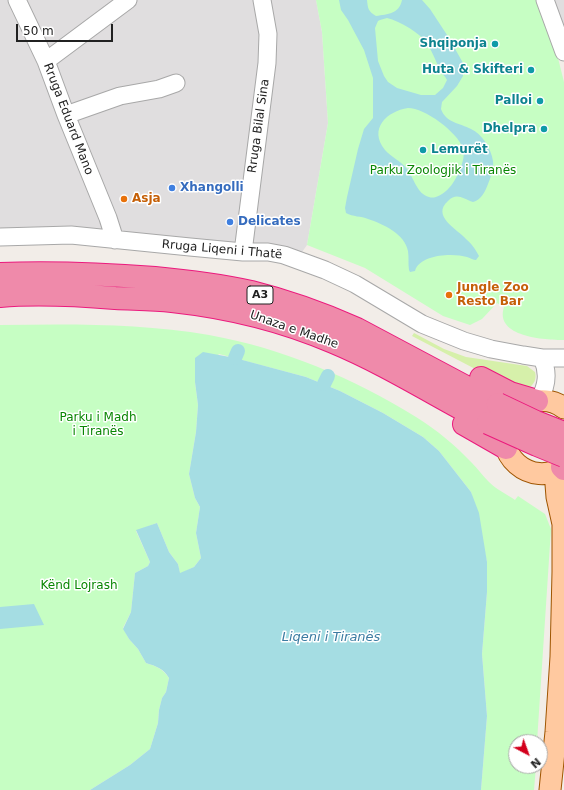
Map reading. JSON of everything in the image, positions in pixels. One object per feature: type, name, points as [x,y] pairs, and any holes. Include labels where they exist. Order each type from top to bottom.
[{"type":"highway","points":[[141,277],[171,269],[222,275],[290,289],[330,303],[363,317],[510,393],[538,400]]},
{"type":"highway","name":"Unaza e Madhe","points":[[0,274],[42,272],[141,277],[251,292],[298,306],[357,329],[493,413],[537,445],[558,467]]},
{"type":"highway","name":"Unaza e Madhe","points":[[0,296],[44,295],[171,301],[238,312],[303,330],[334,342],[493,413],[536,422],[564,433]]},
{"type":"highway","points":[[116,298],[137,308],[218,319],[332,356],[370,374],[506,448]]},
{"type":"main road","points":[[550,790],[556,732],[561,656],[564,524],[557,497],[558,467],[530,472],[518,466],[506,448],[505,431],[509,419],[521,406],[538,400],[554,403],[564,408]]},
{"type":"street","name":"Rruga Eduard Mano","points":[[17,0],[46,61],[66,115],[108,218],[115,240]]},
{"type":"street","points":[[46,61],[128,0]]},
{"type":"street","name":"Rruga Bilal Sina","points":[[243,252],[267,63],[268,34],[262,0]]},
{"type":"street","points":[[545,0],[564,52]]},
{"type":"street","points":[[66,115],[120,96],[159,89],[176,83]]},
{"type":"street","name":"Rruga Liqeni i Thatë","points":[[0,237],[72,235],[243,252],[268,252],[297,259],[325,270],[355,284],[422,324],[444,333],[484,347],[515,354],[557,360]]},
{"type":"street","points":[[538,400],[547,380],[547,372],[557,360]]},
{"type":"shaded area","points":[[0,0],[316,0],[322,32],[328,123],[307,245],[297,259],[0,237]]},
{"type":"shaded area","points":[[551,0],[564,0],[564,37]]},
{"type":"green space","name":"Parku Zoologjik i Tiranës","points":[[316,0],[536,0],[557,54],[564,82],[564,340],[545,339],[523,335],[514,331],[506,325],[503,317],[504,307],[497,303],[482,319],[470,325],[443,316],[365,268],[307,245],[328,123],[322,32]]},
{"type":"green space","name":"Parku i Madh i Tiranës","points":[[0,325],[104,325],[157,328],[209,335],[290,356],[342,377],[416,417],[431,427],[466,456],[494,486],[515,500],[518,496],[545,514],[551,529],[538,734],[508,734],[508,774],[535,774],[534,790],[481,790],[487,716],[482,654],[487,592],[487,562],[471,492],[439,451],[423,437],[383,413],[340,391],[306,377],[219,354],[195,382],[198,405],[196,432],[189,474],[195,498],[200,507],[196,533],[201,558],[194,567],[180,574],[178,564],[169,552],[157,523],[136,531],[150,562],[148,566],[135,573],[131,612],[123,628],[146,663],[159,668],[169,678],[166,692],[162,698],[158,723],[150,749],[130,765],[90,790],[0,790]]},
{"type":"green space","points":[[414,333],[444,349],[466,357],[527,366],[535,372],[536,377],[531,386],[527,389],[504,384],[412,336]]},
{"type":"water","points":[[339,0],[367,0],[369,10],[376,16],[389,14],[396,11],[401,5],[402,0],[422,0],[430,9],[449,38],[463,63],[463,76],[457,86],[442,102],[441,109],[443,114],[450,120],[479,134],[490,151],[493,167],[487,187],[480,198],[473,202],[460,197],[451,198],[442,212],[447,222],[475,249],[479,256],[476,260],[454,255],[438,256],[423,261],[418,265],[415,271],[410,272],[408,251],[403,240],[398,235],[380,224],[346,213],[345,208],[347,197],[358,149],[364,129],[373,118],[373,78],[364,50],[341,10]],"holes":[[[387,18],[410,28],[428,45],[440,70],[447,80],[443,88],[435,95],[421,95],[397,88],[388,82],[384,76],[378,61],[375,28],[378,21]],[[408,108],[423,112],[440,122],[454,135],[463,148],[464,153],[462,165],[453,183],[446,191],[436,197],[429,197],[421,193],[407,169],[387,152],[380,142],[378,135],[382,122],[393,113]]]},
{"type":"water","name":"Liqeni i Tiranës","points":[[203,352],[235,358],[306,377],[340,391],[383,413],[423,437],[439,451],[471,492],[479,513],[487,562],[487,592],[482,654],[487,716],[481,790],[90,790],[130,765],[150,749],[158,723],[162,698],[166,692],[169,678],[165,672],[159,668],[146,663],[138,649],[123,629],[131,612],[135,573],[148,566],[150,562],[136,530],[157,523],[169,552],[178,564],[180,573],[194,567],[201,558],[196,533],[200,507],[195,498],[189,474],[196,432],[198,405],[195,382],[195,358]]},
{"type":"water","points":[[34,604],[44,625],[0,629],[0,607]]},
{"type":"waterway","points":[[235,358],[238,351]]},
{"type":"waterway","points":[[324,384],[328,376]]},
{"type":"place","name":"Shqiponja","points":[[495,44]]},
{"type":"place","name":"Huta & Skifteri","points":[[531,70]]},
{"type":"place","name":"Palloi","points":[[540,101]]},
{"type":"place","name":"Dhelpra","points":[[544,129]]},
{"type":"place","name":"Lemurët","points":[[423,150]]},
{"type":"place","name":"Xhangolli","points":[[172,188]]},
{"type":"place","name":"Asja","points":[[124,199]]},
{"type":"place","name":"Delicates","points":[[230,222]]},
{"type":"place","name":"Jungle Zoo Resto Bar","points":[[449,295]]},
{"type":"park label","name":"Kënd Lojrash","points":[[79,586]]}]
